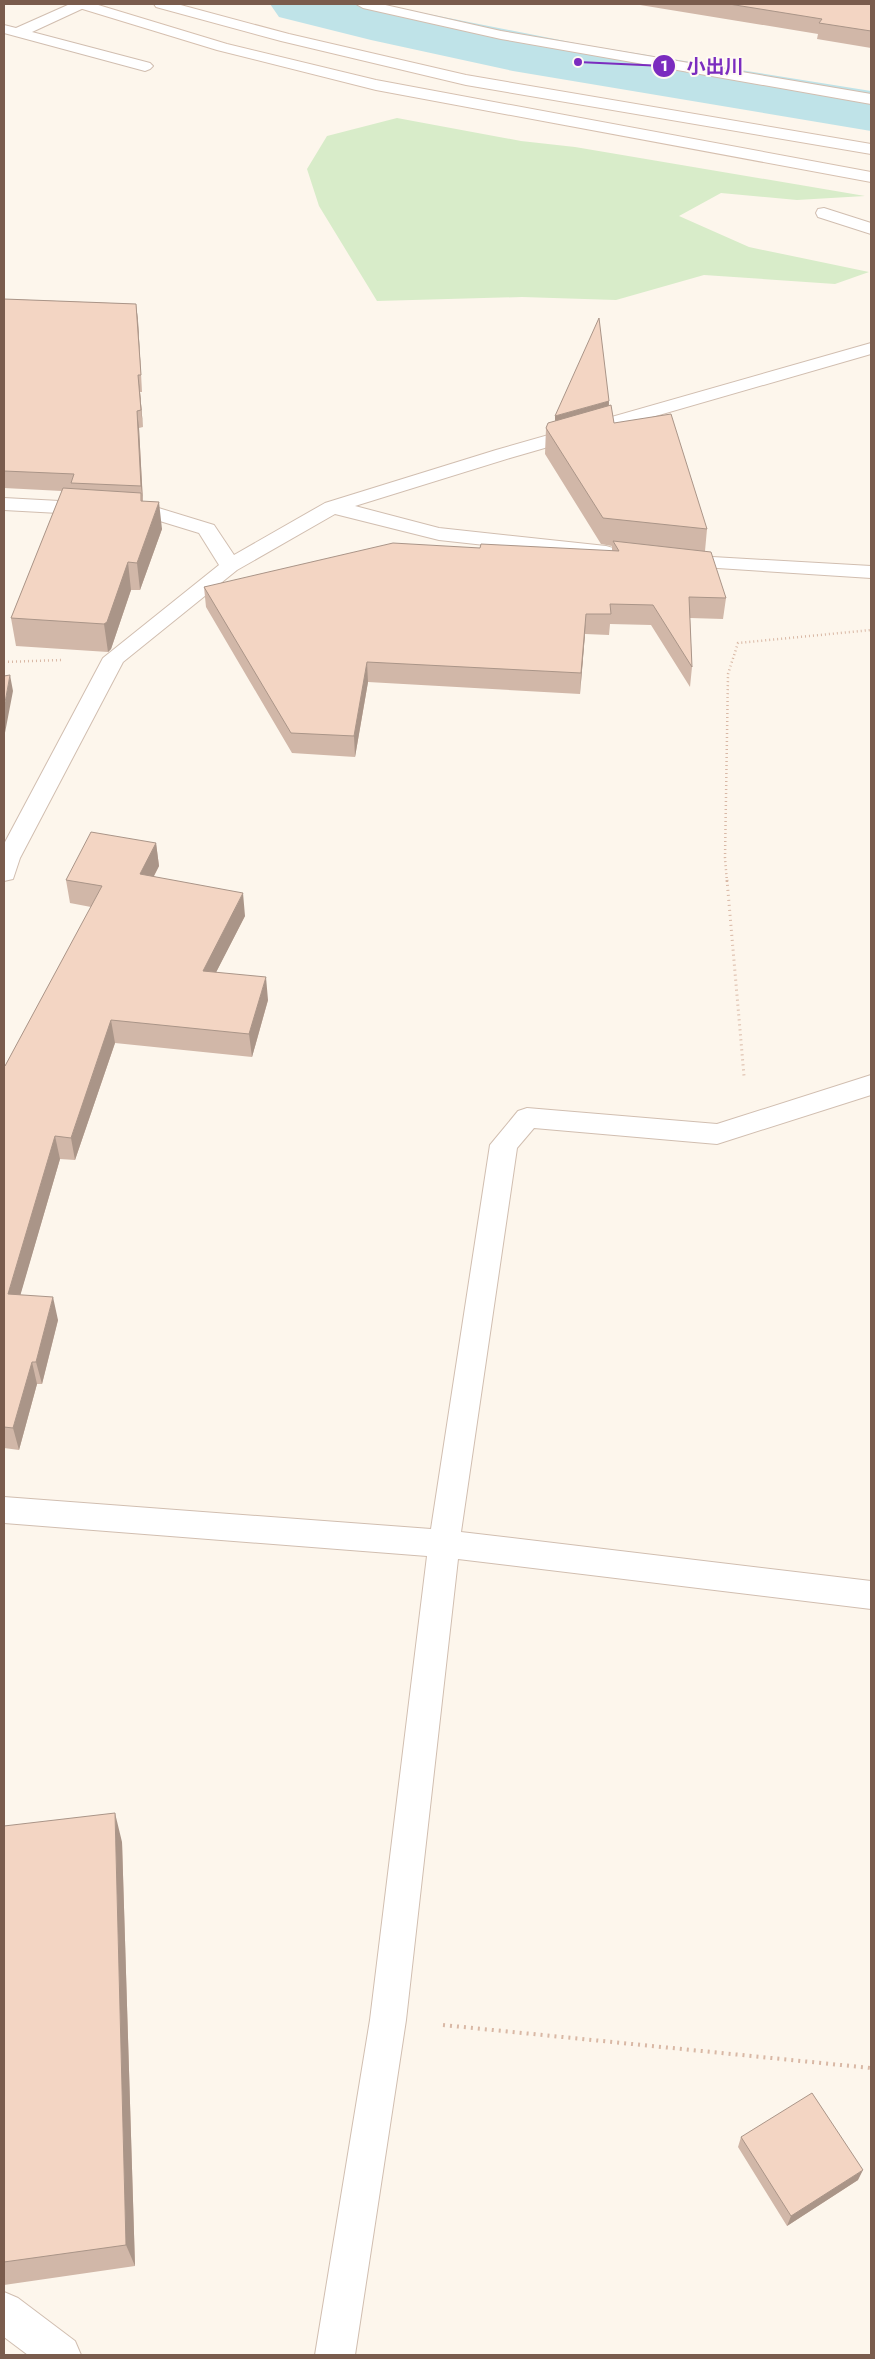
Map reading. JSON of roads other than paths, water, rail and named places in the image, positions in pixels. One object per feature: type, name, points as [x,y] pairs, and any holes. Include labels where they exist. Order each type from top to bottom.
[{"type":"street","points":[[11,31],[81,4],[222,47],[376,85],[518,113],[871,177]]},
{"type":"street","points":[[161,4],[286,38],[466,80],[871,148]]},
{"type":"street","points":[[363,4],[501,35],[871,99]]},
{"type":"street","points":[[11,31],[145,66]]},
{"type":"street","points":[[824,213],[871,230]]},
{"type":"street","points":[[4,873],[8,858],[114,658],[230,566],[332,507],[503,454],[871,348]]},
{"type":"street","points":[[4,504],[152,512],[207,529],[230,566]]},
{"type":"street","points":[[332,507],[439,534],[626,555]]},
{"type":"street","points":[[655,558],[704,564],[871,572]]},
{"type":"street","points":[[335,2355],[388,2020],[444,1544],[504,1145],[527,1118],[717,1134],[871,1085]]},
{"type":"street","points":[[4,1510],[444,1544],[871,1595]]},
{"type":"street","points":[[4,2312],[61,2355]]},
{"type":"waterway","points":[[301,4],[442,37],[513,51],[871,111]]},
{"type":"place","name":"小出川","points":[[578,62]]}]
